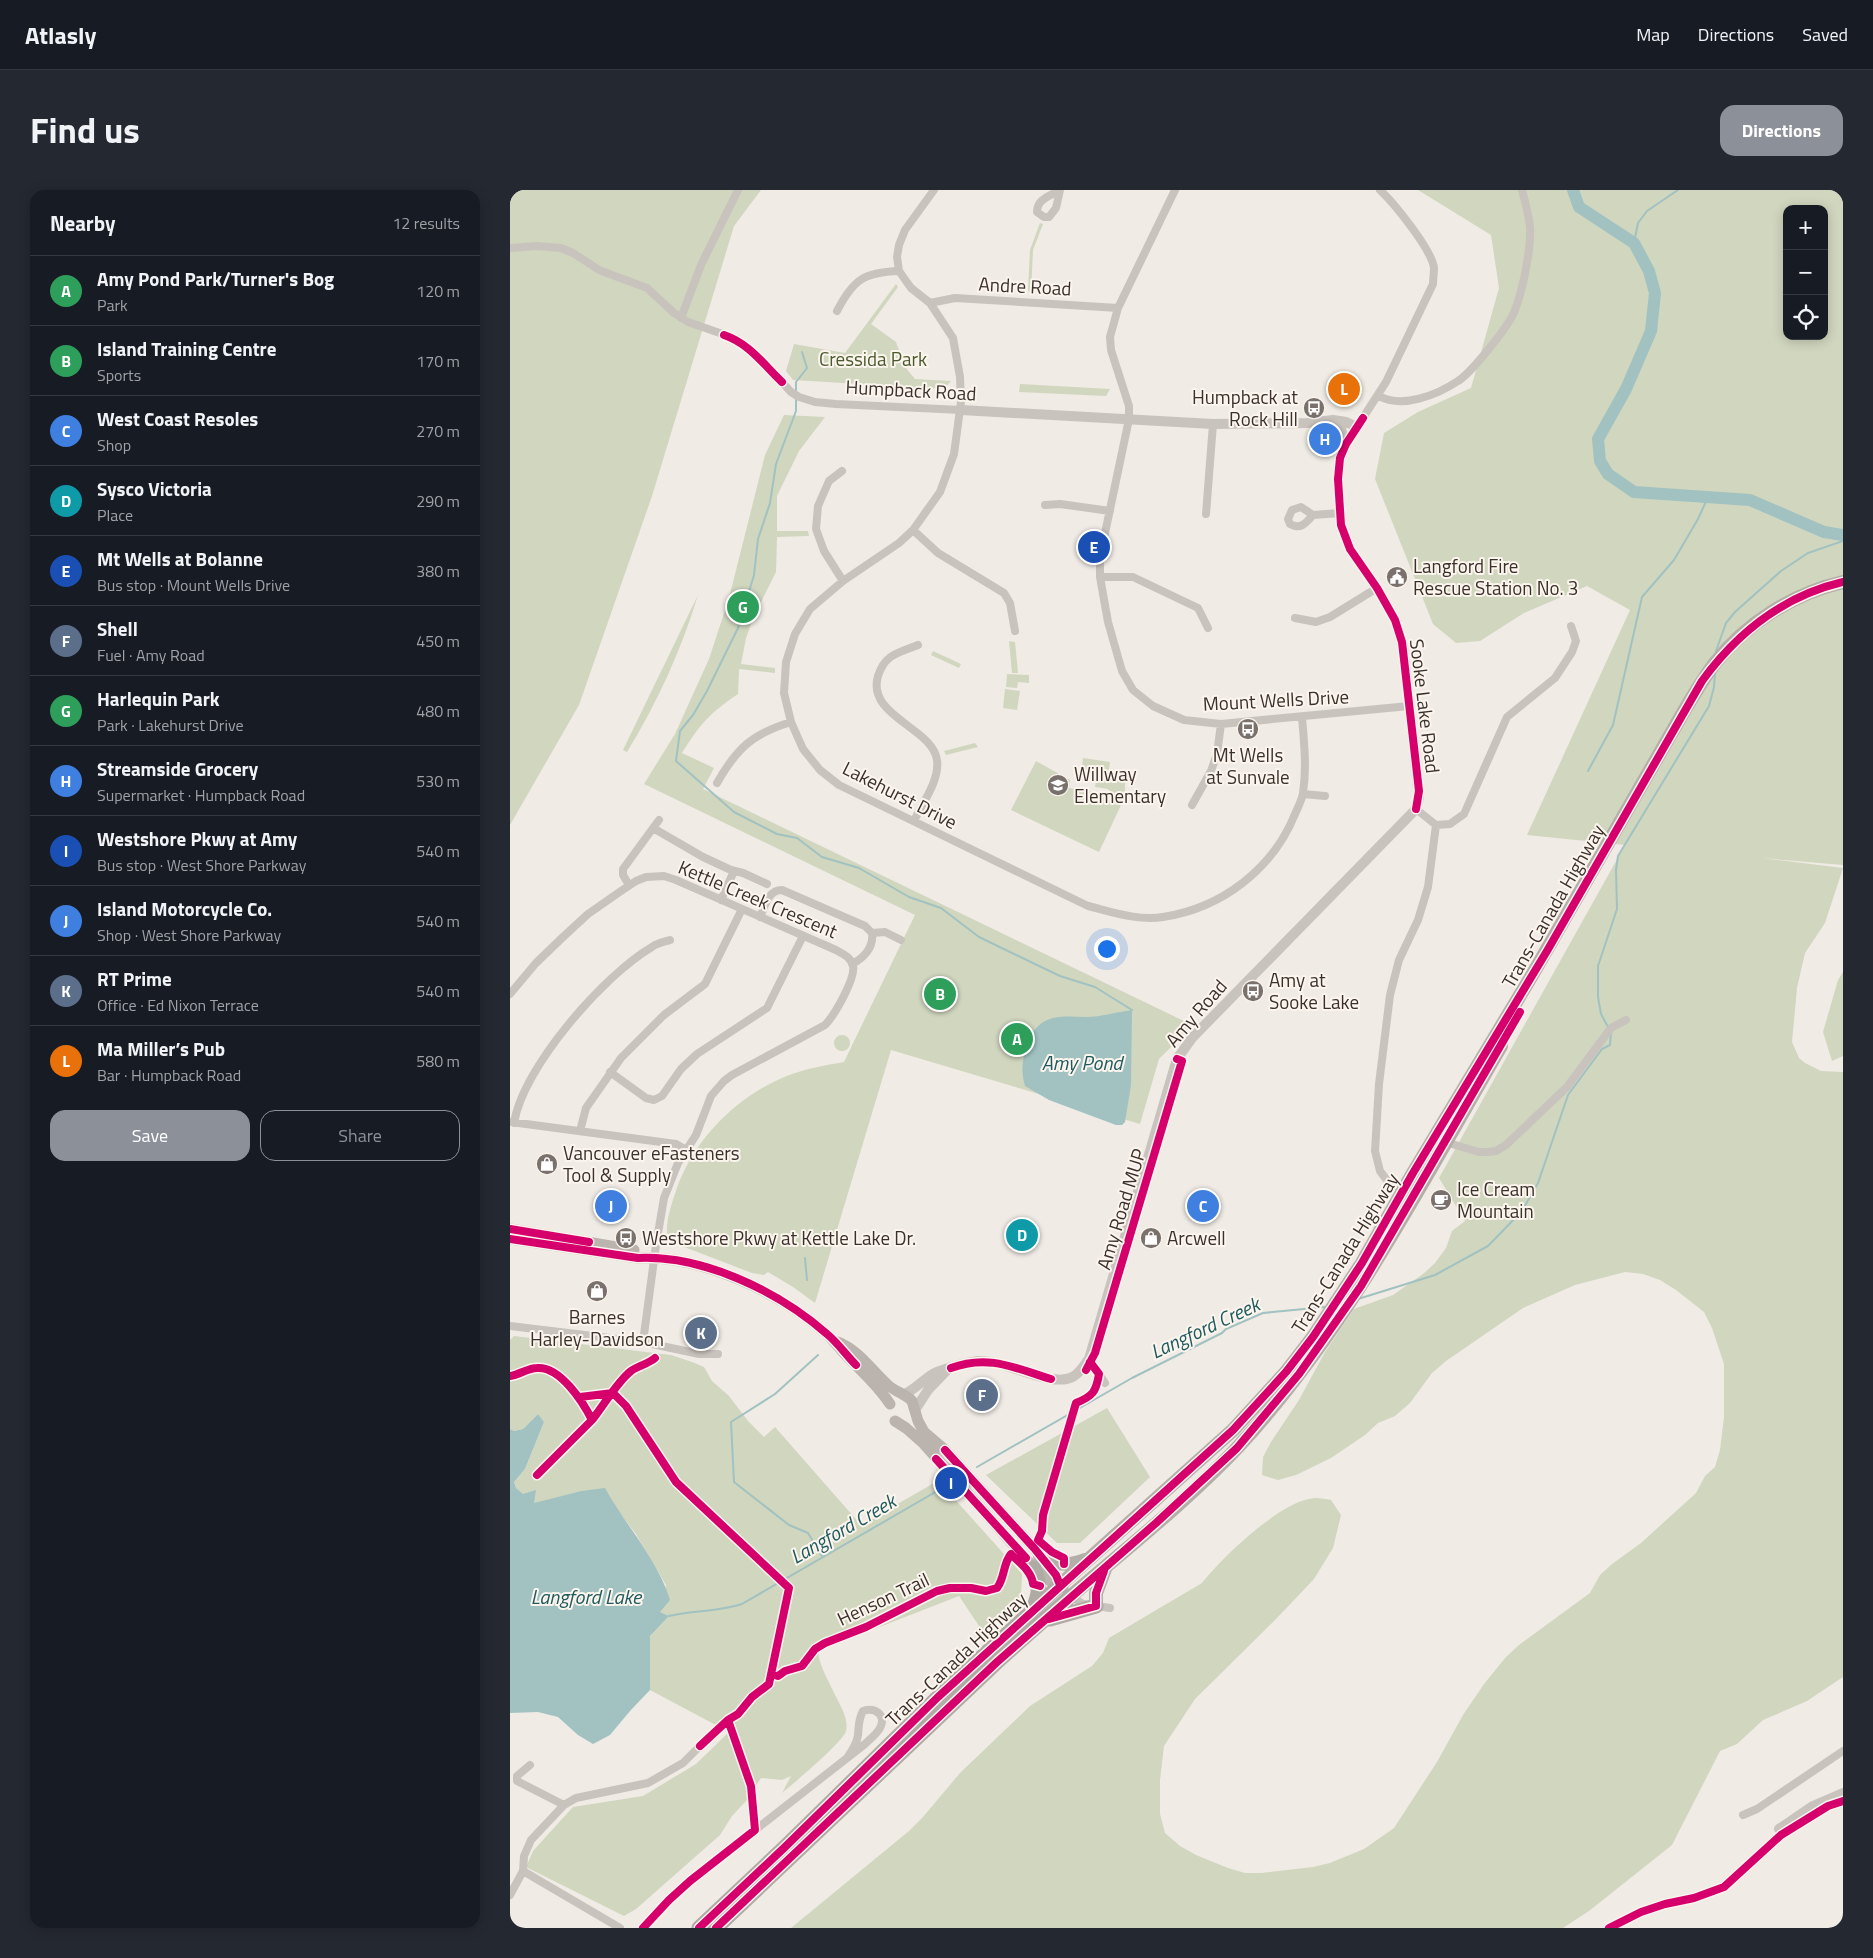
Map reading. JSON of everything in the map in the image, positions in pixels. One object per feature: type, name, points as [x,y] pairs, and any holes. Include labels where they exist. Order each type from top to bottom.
[{"type":"highway","name":"Trans-Canada Highway","points":[[699,1928],[785,1847],[938,1697],[1088,1559],[1233,1430],[1257,1406],[1313,1338],[1341,1298],[1543,958],[1702,681],[1732,644],[1772,612],[1813,592],[1843,582]]},
{"type":"highway","name":"Trans-Canada Highway","points":[[716,1928],[899,1753],[1038,1625],[1219,1466],[1287,1389],[1361,1286],[1646,792],[1713,680],[1745,643],[1768,624],[1810,601],[1843,590]]},
{"type":"highway","points":[[1341,1298],[1368,1262],[1435,1148],[1445,1142]]},
{"type":"highway","points":[[1071,1596],[1083,1578],[1156,1508],[1169,1488]]},
{"type":"highway","points":[[1033,1610],[1040,1591],[1037,1562],[1076,1564],[1088,1559]]},
{"type":"highway","points":[[1038,1625],[1060,1615],[1103,1607],[1096,1593],[1099,1580],[1106,1566]]},
{"type":"main road","points":[[510,1229],[638,1250],[654,1257]]},
{"type":"main road","points":[[510,1239],[638,1258],[654,1257],[697,1264],[752,1285],[810,1320],[833,1340],[861,1369],[891,1413],[901,1423],[908,1422],[917,1407]]},
{"type":"main road","points":[[833,1340],[847,1345],[887,1385],[912,1401],[917,1407],[921,1427],[1037,1562],[1050,1580],[1060,1585],[1071,1596]]},
{"type":"main road","points":[[891,1413],[896,1397],[903,1395]]},
{"type":"main road","points":[[891,1413],[924,1444],[1037,1562]]},
{"type":"street","points":[[681,318],[701,265],[738,190]]},
{"type":"street","points":[[837,311],[848,290],[863,278],[877,272],[899,271],[897,256],[905,230],[934,190]]},
{"type":"street","points":[[1129,419],[1129,406],[1111,350],[1110,338],[1118,308],[1175,190]]},
{"type":"street","name":"Sooke Lake Road","points":[[1380,190],[1391,200],[1419,239],[1434,266],[1433,284],[1379,396],[1343,450],[1339,468],[1340,513],[1341,524],[1350,549],[1377,588],[1395,620],[1403,647],[1419,791],[1416,809]]},
{"type":"street","points":[[1379,396],[1400,402],[1433,394],[1448,387],[1460,380],[1506,329],[1515,311],[1528,258],[1530,228],[1522,190]]},
{"type":"street","name":"Humpback Road","points":[[510,248],[537,246],[562,248],[599,270],[647,288],[681,318],[737,339],[758,356],[791,392],[799,397],[815,402],[1214,424],[1307,423],[1333,420],[1346,422],[1357,427]]},
{"type":"street","name":"Lakehurst Drive","points":[[899,271],[912,288],[930,303],[953,338],[960,377],[961,410],[954,454],[940,492],[913,530],[899,543],[843,581],[810,609],[795,634],[786,662],[784,692],[791,722],[803,749],[820,770],[839,785],[1088,906],[1124,915],[1163,918],[1208,905],[1245,882],[1267,861],[1288,832],[1303,794],[1306,759],[1302,717]]},
{"type":"street","name":"Andre Road","points":[[930,303],[955,298],[1118,308]]},
{"type":"street","name":"Mount Wells Drive","points":[[1129,419],[1100,557],[1100,577],[1108,622],[1122,670],[1134,690],[1153,706],[1184,720],[1221,724],[1410,706]]},
{"type":"street","points":[[1333,420],[1343,431],[1343,450]]},
{"type":"street","points":[[1206,514],[1214,424]]},
{"type":"street","points":[[842,471],[829,481],[818,506],[816,529],[824,551],[843,581]]},
{"type":"street","points":[[1046,505],[1060,504],[1110,511]]},
{"type":"street","points":[[1313,514],[1340,513]]},
{"type":"street","points":[[913,530],[938,553],[1004,593],[1010,603],[1015,631]]},
{"type":"street","points":[[1100,577],[1133,577],[1198,608],[1208,628]]},
{"type":"street","points":[[1295,618],[1316,622],[1330,618],[1377,588]]},
{"type":"street","points":[[1416,809],[1436,825],[1450,824],[1464,814],[1507,717],[1555,678],[1572,652],[1576,641],[1571,626]]},
{"type":"street","points":[[914,821],[935,778],[937,760],[929,745],[888,709],[879,698],[876,682],[882,665],[891,655],[918,645]]},
{"type":"street","points":[[717,783],[729,762],[744,746],[767,730],[791,722]]},
{"type":"street","points":[[1192,805],[1217,754],[1221,724]]},
{"type":"street","points":[[1303,794],[1325,796]]},
{"type":"street","name":"Amy Road","points":[[903,1395],[916,1388],[932,1373],[980,1361],[1009,1366],[1051,1379],[1063,1380],[1076,1375],[1088,1359],[1177,1059],[1192,1038],[1416,809]]},
{"type":"street","points":[[629,885],[623,875],[623,869],[659,820]]},
{"type":"street","points":[[1392,1187],[1380,1171],[1375,1151],[1379,1084],[1390,995],[1399,960],[1418,920],[1428,887],[1436,825]]},
{"type":"street","points":[[654,828],[703,857],[768,884]]},
{"type":"street","points":[[721,900],[734,871]]},
{"type":"street","name":"Kettle Creek Crescent","points":[[510,994],[536,963],[588,914],[629,885],[646,877],[664,876],[721,900],[842,953],[849,958],[852,964]]},
{"type":"street","points":[[760,917],[771,895],[777,890],[782,890],[865,926],[872,933],[885,932],[901,940]]},
{"type":"street","points":[[580,1131],[586,1108],[610,1072],[648,1029],[703,987],[742,909]]},
{"type":"street","points":[[643,1342],[664,1198],[673,1174],[696,1135],[710,1096],[724,1081],[830,1021],[852,977],[852,964],[864,957],[871,942],[872,933]]},
{"type":"street","points":[[610,1072],[646,1098],[654,1100],[662,1096],[681,1070],[697,1054],[767,1008],[803,936]]},
{"type":"street","points":[[670,940],[652,946],[581,1009],[559,1036],[535,1072],[512,1122],[676,1144],[686,1150]]},
{"type":"street","points":[[1445,1142],[1479,1152],[1496,1151],[1506,1145],[1566,1087],[1611,1028],[1626,1020]]},
{"type":"street","points":[[510,1326],[643,1342],[699,1354],[718,1354]]},
{"type":"street","points":[[1088,1359],[1105,1383]]},
{"type":"street","name":"Amy Road","points":[[917,1407],[928,1390],[947,1370]]},
{"type":"street","points":[[1071,1596],[1082,1604],[1103,1607]]},
{"type":"street","points":[[642,1928],[690,1881],[848,1758],[865,1744],[880,1729],[882,1718],[877,1711],[863,1711],[858,1721],[856,1743],[848,1758]]},
{"type":"street","points":[[510,1895],[523,1871],[524,1856],[531,1840],[564,1805],[576,1798],[648,1783],[683,1763],[700,1746]]},
{"type":"street","points":[[1743,1815],[1757,1809],[1843,1751]]},
{"type":"street","points":[[530,1765],[517,1776],[517,1781],[564,1805]]},
{"type":"street","points":[[1712,1892],[1760,1844],[1783,1826],[1824,1800],[1843,1793]]},
{"type":"street","points":[[1609,1928],[1652,1908],[1694,1898],[1724,1887],[1781,1835],[1828,1806],[1843,1801]]},
{"type":"street","points":[[523,1871],[620,1928]]},
{"type":"green space","points":[[510,190],[761,190],[734,226],[652,496],[579,705],[510,825]]},
{"type":"green space","points":[[1418,190],[1843,190],[1843,865],[1762,858],[1843,868],[1825,923],[1805,953],[1797,988],[1792,1042],[1799,1058],[1805,1063],[1821,1071],[1843,1072],[1843,1677],[1807,1701],[1763,1720],[1737,1744],[1720,1751],[1672,1845],[1589,1911],[1563,1928],[791,1928],[909,1831],[960,1773],[1030,1706],[1092,1666],[1103,1653],[1109,1638],[1202,1583],[1238,1545],[1286,1508],[1301,1501],[1315,1498],[1331,1500],[1341,1515],[1333,1548],[1314,1579],[1195,1699],[1164,1746],[1160,1780],[1160,1814],[1165,1833],[1180,1846],[1196,1855],[1245,1873],[1313,1867],[1330,1863],[1364,1849],[1394,1828],[1437,1762],[1463,1715],[1484,1684],[1506,1657],[1519,1645],[1590,1593],[1600,1575],[1641,1543],[1696,1493],[1705,1476],[1715,1467],[1720,1450],[1724,1417],[1724,1364],[1712,1328],[1704,1312],[1676,1290],[1660,1280],[1643,1274],[1625,1272],[1575,1285],[1523,1308],[1446,1361],[1432,1373],[1410,1403],[1395,1416],[1378,1423],[1365,1435],[1331,1458],[1296,1475],[1278,1480],[1262,1475],[1263,1457],[1271,1442],[1299,1400],[1325,1352],[1354,1309],[1393,1295],[1423,1274],[1435,1263],[1446,1248],[1452,1231],[1465,1221],[1439,1178],[1625,845],[1527,835],[1630,610],[1587,586],[1524,613],[1480,641],[1456,643],[1433,624],[1375,479],[1384,433],[1418,412],[1471,388],[1499,288],[1491,235]]},
{"type":"green space","points":[[1040,223],[1043,224],[1033,250],[1031,292],[1028,291],[1030,250]]},
{"type":"green space","name":"Cressida Park","points":[[896,284],[898,287],[871,324],[896,342],[905,367],[915,379],[951,381],[944,389],[793,380],[786,371],[794,344],[845,353]]},
{"type":"green space","points":[[1020,384],[1110,389],[1106,396],[1019,392]]},
{"type":"green space","points":[[784,415],[825,417],[799,451],[777,496],[777,531],[808,531],[809,536],[777,537],[776,572],[754,616],[746,638],[741,664],[775,668],[775,673],[739,669],[738,694],[706,720],[682,753],[714,768],[703,789],[1188,1023],[1189,1029],[1159,1059],[1140,1124],[891,1050],[815,1303],[768,1272],[764,1275],[752,1273],[674,1243],[667,1233],[670,1209],[678,1185],[697,1149],[709,1132],[739,1104],[755,1092],[792,1074],[811,1068],[844,1062],[915,915],[644,784],[675,734],[709,659],[729,598],[765,455]]},
{"type":"green space","points":[[698,595],[684,636],[667,676],[627,752],[623,750]]},
{"type":"green space","points":[[1009,641],[1015,642],[1018,673],[1012,673]]},
{"type":"green space","points":[[933,651],[961,664],[959,668],[931,655]]},
{"type":"green space","points":[[1007,674],[1029,675],[1029,683],[1018,682],[1017,688],[1006,687]]},
{"type":"green space","points":[[1005,689],[1020,691],[1017,710],[1003,708]]},
{"type":"green space","points":[[975,743],[978,747],[946,755],[944,751]]},
{"type":"green space","points":[[1083,758],[1110,762],[1108,777],[1102,777],[1125,783],[1125,798],[1116,797],[1108,789],[1095,787],[1097,776],[1081,774]]},
{"type":"green space","points":[[1036,761],[1070,780],[1069,788],[1093,792],[1121,805],[1099,852],[1011,810]]},
{"type":"green space","points":[[1843,972],[1843,1056],[1832,1061],[1823,1032],[1838,980]]},
{"type":"green space","points":[[839,1035],[845,1035],[850,1040],[848,1049],[839,1051],[834,1046],[834,1040]]},
{"type":"green space","points":[[514,1336],[671,1355],[704,1367],[712,1381],[729,1396],[748,1421],[764,1437],[775,1427],[861,1525],[941,1479],[951,1495],[1022,1574],[1021,1596],[983,1632],[959,1596],[818,1651],[822,1668],[845,1717],[847,1726],[843,1736],[782,1793],[791,1776],[782,1780],[761,1778],[720,1835],[636,1909],[624,1916],[526,1867],[533,1851],[573,1807],[643,1796],[696,1764],[729,1732],[650,1690],[650,1636],[669,1616],[660,1612],[666,1585],[636,1534],[605,1489],[581,1491],[533,1504],[516,1488],[514,1482],[525,1469],[544,1422],[538,1414],[523,1429],[514,1431],[510,1429],[510,1340]]},
{"type":"green space","points":[[1107,1408],[1150,1477],[1080,1543],[1057,1543],[986,1475]]},
{"type":"water","name":"Amy Pond","points":[[1132,1010],[1131,1085],[1125,1122],[1122,1125],[1116,1125],[1049,1100],[1025,1086],[1023,1067],[1026,1048],[1036,1029],[1042,1023],[1057,1017],[1092,1017]]},
{"type":"water","name":"Langford Lake","points":[[538,1414],[544,1422],[525,1469],[514,1482],[516,1488],[523,1494],[536,1490],[534,1503],[581,1491],[605,1488],[649,1556],[670,1600],[660,1612],[669,1616],[650,1636],[650,1690],[610,1735],[593,1744],[578,1735],[558,1717],[538,1712],[510,1713],[510,1429],[514,1431],[523,1429]]},
{"type":"waterway","points":[[1573,190],[1579,207],[1634,243],[1649,271],[1655,293],[1651,331],[1626,389],[1598,439],[1600,461],[1608,474],[1634,492],[1750,500],[1824,532],[1843,535]]},
{"type":"waterway","points":[[1634,243],[1638,223],[1647,211],[1678,190]]},
{"type":"waterway","points":[[796,393],[796,382],[807,368],[802,352]]},
{"type":"waterway","points":[[796,398],[796,411],[776,464],[770,503],[758,539],[754,575],[738,628],[707,691],[693,715],[680,731],[676,761],[734,812],[777,834],[797,838],[822,857],[859,868],[909,897],[941,908],[979,937],[1060,976],[1095,987],[1132,1010]]},
{"type":"waterway","points":[[1588,771],[1613,725],[1642,597],[1674,560],[1698,519],[1708,497]]},
{"type":"waterway","name":"Langford Creek","points":[[1716,651],[1726,623],[1735,612],[1781,571],[1808,553],[1843,541]]},
{"type":"waterway","name":"Langford Creek","points":[[1608,1027],[1601,1014],[1598,997],[1598,966],[1617,909],[1616,870],[1618,856],[1709,706],[1714,687],[1715,673]]},
{"type":"waterway","name":"Langford Creek","points":[[1358,1299],[1435,1275],[1488,1246],[1522,1211],[1538,1183],[1568,1095],[1602,1049],[1610,1045],[1611,1033]]},
{"type":"waterway","points":[[805,1258],[807,1280]]},
{"type":"waterway","name":"Langford Creek","points":[[977,1467],[1132,1378],[1222,1333],[1226,1329],[1263,1313],[1325,1307]]},
{"type":"waterway","points":[[818,1355],[775,1394],[731,1422],[734,1482],[789,1525],[808,1533],[822,1556]]},
{"type":"waterway","name":"Langford Creek","points":[[669,1616],[742,1604],[944,1487]]},
{"type":"cycle path","points":[[724,335],[749,349],[782,382]]},
{"type":"cycle path","points":[[1363,418],[1346,444],[1340,458],[1338,479],[1341,525],[1350,549],[1377,588],[1395,620],[1402,642],[1419,791],[1416,809]]},
{"type":"cycle path","points":[[699,1928],[785,1847],[938,1697],[1233,1430],[1286,1372],[1313,1337],[1362,1263],[1413,1173],[1547,951],[1702,681],[1730,647],[1764,619],[1801,597],[1821,588],[1843,582]]},
{"type":"cycle path","points":[[716,1928],[997,1662],[1156,1523],[1237,1448],[1299,1374],[1361,1286],[1520,1012]]},
{"type":"cycle path","name":"Amy Road MUP","points":[[1086,1370],[1095,1353],[1182,1061],[1177,1059]]},
{"type":"cycle path","points":[[510,1229],[589,1242]]},
{"type":"cycle path","points":[[510,1239],[638,1258],[663,1259],[713,1269],[763,1290],[807,1318],[835,1341],[856,1365]]},
{"type":"cycle path","points":[[592,1420],[626,1376],[634,1369],[655,1358]]},
{"type":"cycle path","points":[[951,1368],[964,1364],[989,1362],[1013,1367],[1051,1379]]},
{"type":"cycle path","points":[[1064,1564],[1064,1558],[1052,1552],[1038,1540],[1042,1531],[1043,1515],[1076,1403],[1093,1393],[1097,1385],[1099,1374],[1090,1362]]},
{"type":"cycle path","points":[[510,1376],[537,1368],[546,1369],[554,1373],[570,1386],[592,1420],[537,1475]]},
{"type":"cycle path","points":[[580,1397],[613,1393],[626,1406],[676,1482],[789,1588],[769,1684],[752,1697],[738,1714],[728,1720],[700,1746]]},
{"type":"cycle path","points":[[945,1450],[1034,1548],[1056,1575],[1060,1585]]},
{"type":"cycle path","points":[[936,1459],[1026,1558]]},
{"type":"cycle path","name":"Henson Trail","points":[[772,1674],[778,1676],[785,1671],[802,1666],[815,1649],[825,1643],[866,1627],[937,1591],[950,1588],[971,1588],[986,1591],[997,1588],[1011,1554],[1028,1572],[1033,1584],[1040,1586]]},
{"type":"cycle path","points":[[1049,1619],[1096,1606],[1096,1593],[1104,1571]]},
{"type":"cycle path","points":[[643,1928],[690,1881],[755,1830],[751,1786],[728,1720]]},
{"type":"cycle path","points":[[1609,1928],[1641,1912],[1665,1904],[1694,1898],[1724,1887],[1781,1835],[1828,1806],[1843,1801]]},
{"type":"place","name":"Ma Miller’s Pub","points":[[1344,389]]},
{"type":"place","name":"Humpback at Rock Hill","points":[[1314,408]]},
{"type":"place","name":"Streamside Grocery","points":[[1325,439]]},
{"type":"place","name":"Mt Wells at Bolanne","points":[[1094,547]]},
{"type":"place","name":"Langford Fire Rescue Station No. 3","points":[[1397,577]]},
{"type":"place","name":"Harlequin Park","points":[[743,607]]},
{"type":"place","name":"Mt Wells at Sunvale","points":[[1248,729]]},
{"type":"place","name":"Willway Elementary","points":[[1058,785]]},
{"type":"place","name":"Amy at Sooke Lake","points":[[1253,991]]},
{"type":"place","name":"Island Training Centre","points":[[940,994]]},
{"type":"place","name":"Amy Pond Park/Turner's Bog","points":[[1017,1039]]},
{"type":"place","name":"Vancouver eFasteners Tool & Supply","points":[[547,1164]]},
{"type":"place","name":"Ice Cream Mountain","points":[[1441,1200]]},
{"type":"place","name":"Island Motorcycle Co.","points":[[611,1206]]},
{"type":"place","name":"West Coast Resoles","points":[[1203,1206]]},
{"type":"place","name":"Sysco Victoria","points":[[1022,1235]]},
{"type":"place","name":"Westshore Pkwy at Kettle Lake Dr.","points":[[626,1238]]},
{"type":"place","name":"Arcwell","points":[[1151,1238]]},
{"type":"place","name":"Barnes Harley-Davidson","points":[[597,1291]]},
{"type":"place","name":"RT Prime","points":[[701,1333]]},
{"type":"place","name":"Shell","points":[[982,1395]]},
{"type":"place","name":"Westshore Pkwy at Amy","points":[[951,1483]]}]
